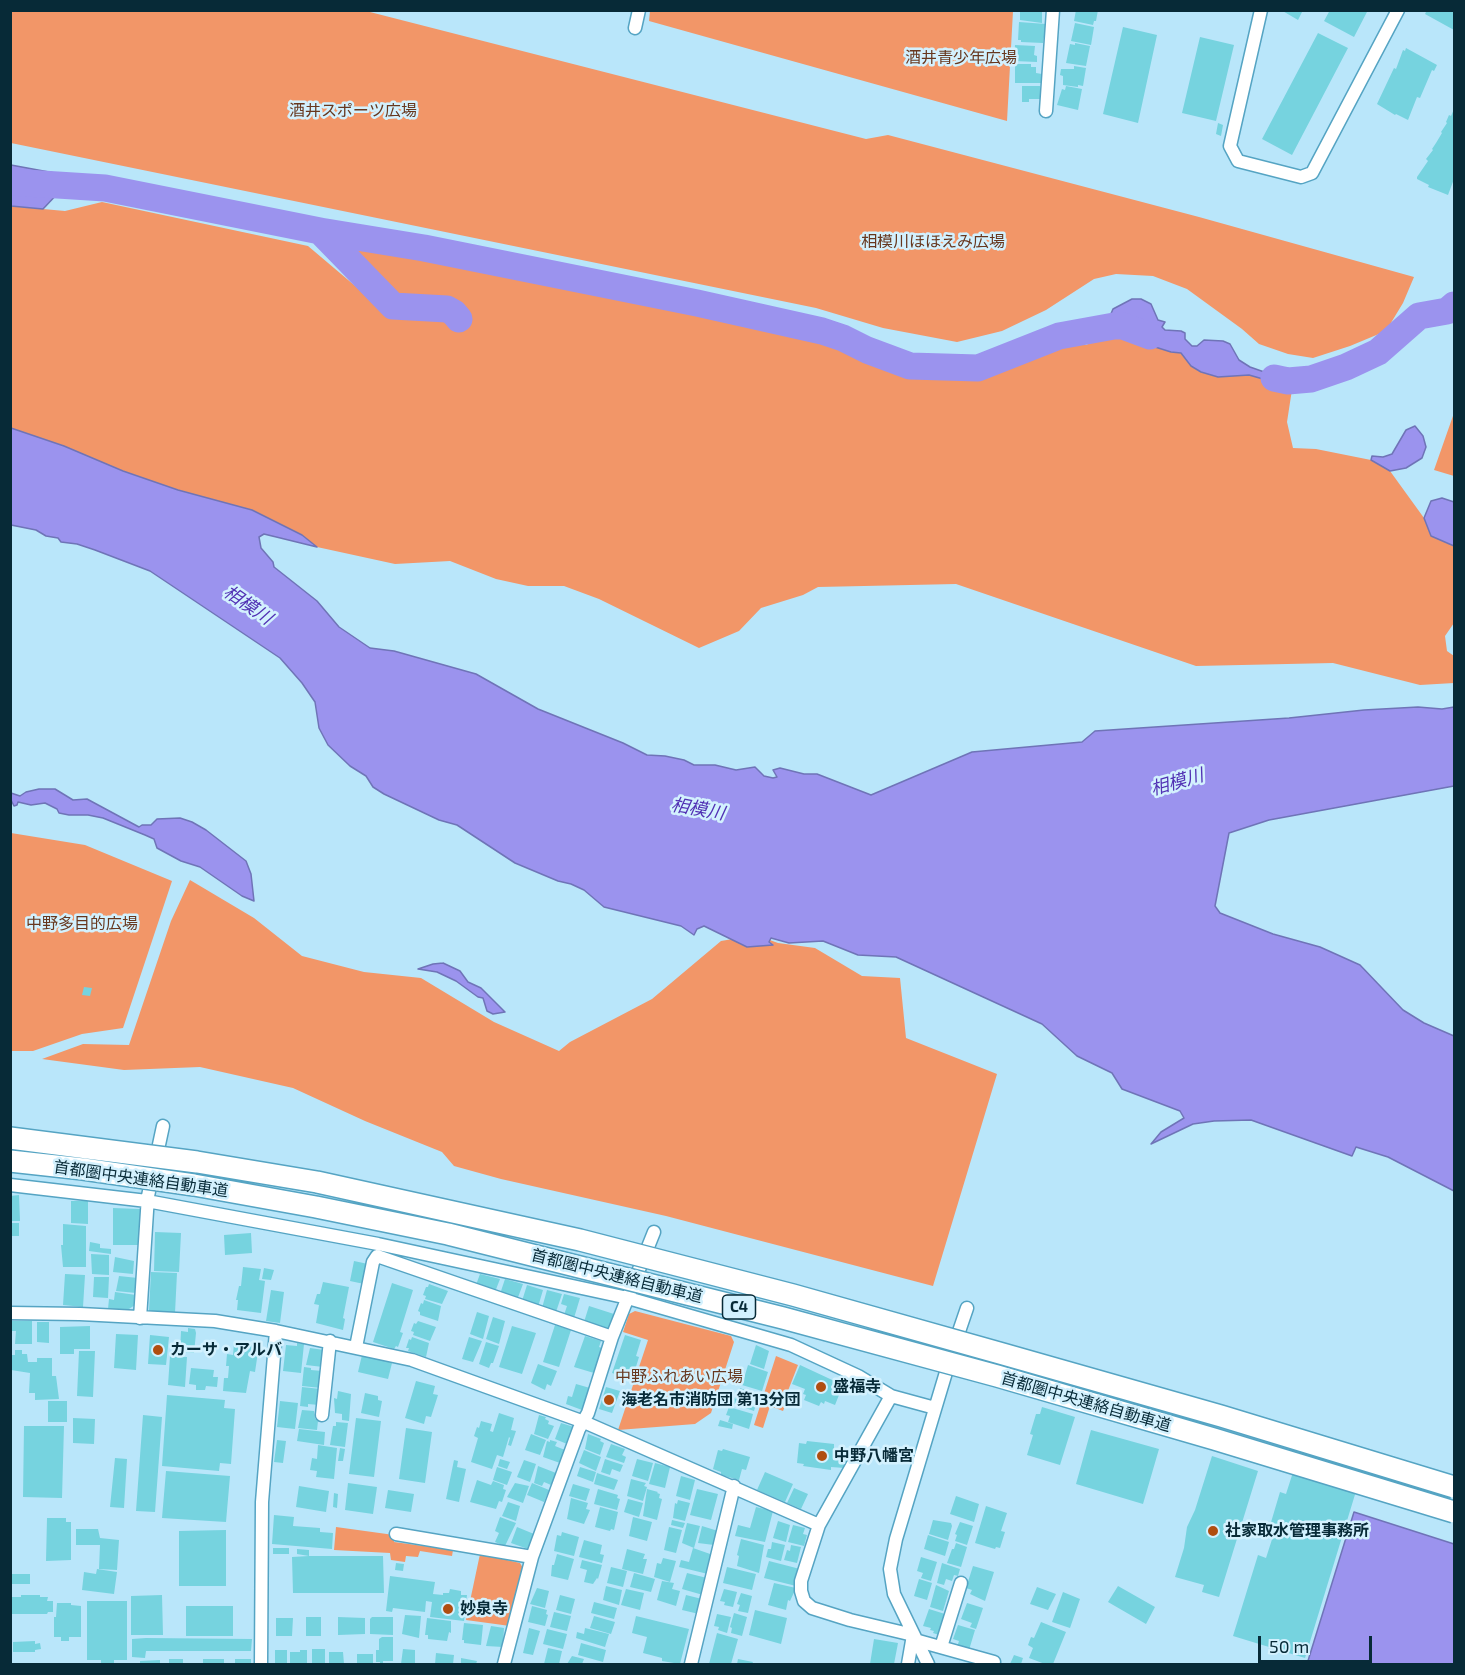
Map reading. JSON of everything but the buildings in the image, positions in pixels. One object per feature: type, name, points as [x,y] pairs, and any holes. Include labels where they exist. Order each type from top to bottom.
[{"type":"highway","name":"首都圏中央連絡自動車道","points":[[10,1138],[197,1162],[306,1180],[452,1210],[580,1240],[793,1295],[1003,1354],[1221,1416],[1455,1487]]},
{"type":"highway","name":"首都圏中央連絡自動車道","points":[[10,1161],[194,1185],[448,1234],[783,1318],[986,1373],[1455,1512]]},
{"type":"street","points":[[635,28],[639,10]]},
{"type":"street","points":[[1046,111],[1053,10]]},
{"type":"street","points":[[1261,10],[1230,146],[1238,161],[1301,177],[1312,173],[1398,10]]},
{"type":"street","points":[[140,1318],[147,1201],[163,1126]]},
{"type":"street","points":[[10,1185],[147,1201],[378,1244],[628,1298],[791,1345],[858,1376],[891,1396],[935,1408]]},
{"type":"street","points":[[504,1665],[532,1557],[579,1429],[584,1422],[612,1337],[654,1232]]},
{"type":"street","points":[[356,1347],[373,1262],[377,1256],[612,1337]]},
{"type":"street","points":[[928,1665],[894,1594],[890,1569],[896,1539],[967,1308]]},
{"type":"street","points":[[10,1313],[215,1321],[330,1341],[412,1360],[584,1422],[819,1525]]},
{"type":"street","points":[[261,1665],[262,1502],[276,1331]]},
{"type":"street","points":[[322,1415],[330,1341]]},
{"type":"street","points":[[891,1396],[819,1525],[801,1581],[804,1600],[812,1608],[994,1662]]},
{"type":"street","points":[[691,1665],[734,1486]]},
{"type":"street","points":[[396,1534],[532,1557]]},
{"type":"street","points":[[941,1647],[961,1583]]},
{"type":"street","points":[[908,1665],[914,1637]]},
{"type":"green space","name":"酒井スポーツ広場","points":[[10,11],[366,11],[866,139],[888,135],[1199,217],[1414,277],[1403,303],[1386,331],[1313,358],[1288,354],[1259,344],[1187,289],[1153,276],[1116,274],[1094,279],[1046,310],[1002,331],[957,342],[883,328],[816,308],[11,143]]},
{"type":"green space","name":"酒井青少年広場","points":[[650,11],[1013,11],[1007,121],[649,21]]},
{"type":"green space","points":[[102,202],[308,246],[386,312],[443,312],[459,319],[466,313],[421,299],[403,302],[393,299],[339,244],[345,241],[359,241],[722,313],[842,340],[868,352],[899,361],[968,359],[989,355],[1049,332],[1062,345],[1086,345],[1118,330],[1136,341],[1181,353],[1191,366],[1201,372],[1218,377],[1249,375],[1277,383],[1293,383],[1287,422],[1293,448],[1316,449],[1371,460],[1390,471],[1424,518],[1431,536],[1454,546],[1454,623],[1445,636],[1447,651],[1454,656],[1454,683],[1420,685],[1333,663],[1196,666],[956,584],[818,587],[803,595],[761,608],[739,631],[699,648],[599,599],[564,586],[528,586],[496,579],[450,561],[395,564],[317,547],[302,535],[252,510],[178,490],[11,428],[10,206],[65,211]]},
{"type":"green space","points":[[1454,413],[1454,476],[1434,470]]},
{"type":"green space","name":"中野多目的広場","points":[[11,833],[85,845],[172,881],[123,1028],[82,1034],[33,1051],[11,1051]]},
{"type":"green space","points":[[190,880],[254,918],[302,956],[364,972],[421,978],[494,1022],[559,1051],[570,1042],[652,999],[721,941],[756,935],[778,943],[815,948],[862,976],[900,978],[906,1038],[997,1074],[933,1286],[666,1216],[501,1179],[454,1166],[442,1152],[365,1121],[293,1088],[200,1067],[124,1070],[42,1059],[83,1044],[129,1045],[171,921]]},
{"type":"green space","name":"中野ふれあい広場","points":[[635,1311],[731,1336],[734,1342],[711,1413],[695,1424],[618,1430],[648,1340],[623,1332],[629,1314]]},
{"type":"green space","points":[[776,1356],[798,1365],[784,1401],[786,1404],[783,1411],[770,1406],[763,1428],[754,1425]]},
{"type":"green space","points":[[336,1527],[394,1535],[394,1542],[453,1550],[452,1556],[420,1551],[418,1557],[406,1556],[405,1562],[391,1560],[390,1553],[334,1550]]},
{"type":"green space","points":[[480,1554],[520,1563],[523,1568],[510,1626],[466,1620]]},
{"type":"water","points":[[11,165],[114,184],[113,192],[107,196],[79,190],[61,190],[43,209],[11,206]]},
{"type":"water","points":[[1132,299],[1141,299],[1151,304],[1158,320],[1165,322],[1162,327],[1165,330],[1185,333],[1185,339],[1192,346],[1197,346],[1204,340],[1223,341],[1230,344],[1239,360],[1250,367],[1287,380],[1307,373],[1311,375],[1311,379],[1299,384],[1277,383],[1249,375],[1218,377],[1201,372],[1191,366],[1181,353],[1136,341],[1114,326],[1110,316],[1113,309]]},
{"type":"water","points":[[1415,426],[1423,436],[1426,447],[1422,458],[1406,468],[1390,471],[1371,460],[1372,456],[1383,457],[1392,454],[1406,430]]},
{"type":"water","name":"相模川","points":[[11,428],[178,490],[252,510],[302,535],[317,547],[264,534],[259,537],[261,548],[273,562],[274,567],[317,601],[339,627],[370,648],[394,651],[476,674],[538,709],[647,755],[684,760],[694,765],[715,765],[736,770],[755,767],[764,776],[773,778],[777,777],[773,770],[780,768],[804,774],[817,774],[871,795],[972,752],[1082,742],[1095,731],[1289,718],[1364,710],[1454,707],[1454,786],[1269,820],[1229,833],[1215,906],[1220,913],[1273,934],[1320,947],[1360,965],[1403,1010],[1424,1023],[1454,1036],[1454,1191],[1388,1157],[1356,1147],[1352,1156],[1251,1120],[1193,1124],[1151,1144],[1161,1132],[1184,1118],[1180,1111],[1122,1089],[1112,1073],[1077,1056],[1042,1024],[896,957],[858,955],[823,941],[789,943],[771,938],[769,942],[773,945],[747,947],[704,926],[697,929],[694,935],[681,926],[604,907],[584,890],[515,863],[457,825],[439,820],[384,794],[373,787],[366,776],[350,766],[328,745],[319,728],[315,702],[280,658],[150,571],[77,544],[61,542],[58,538],[46,536],[36,530],[11,525]]},
{"type":"water","points":[[1442,498],[1454,502],[1454,546],[1431,536],[1424,518],[1431,501]]},
{"type":"water","points":[[39,789],[55,789],[73,800],[87,799],[139,827],[151,825],[157,819],[180,818],[192,822],[246,861],[251,874],[254,901],[242,896],[200,867],[181,861],[157,848],[154,839],[103,818],[59,813],[57,809],[45,803],[31,805],[18,802],[14,806],[11,793],[20,796]]},
{"type":"water","points":[[443,963],[460,971],[468,982],[481,988],[505,1012],[493,1014],[487,1011],[483,998],[478,997],[456,981],[437,972],[418,969]]},
{"type":"water","points":[[1354,1512],[1454,1544],[1454,1664],[1307,1664]]},
{"type":"waterway","points":[[10,182],[105,188],[320,231],[424,248],[697,303],[822,331],[910,366],[978,368],[1059,336],[1114,326],[1123,326],[1150,336]]},
{"type":"waterway","points":[[320,231],[393,306],[447,309],[459,319]]},
{"type":"waterway","points":[[1274,378],[1288,381],[1311,379],[1346,367],[1378,352],[1419,316],[1447,311],[1454,305]]},
{"type":"place","name":"カーサ・アルバ","points":[[158,1350]]},
{"type":"place","name":"盛福寺","points":[[821,1387]]},
{"type":"place","name":"海老名市消防団 第13分団","points":[[609,1400]]},
{"type":"place","name":"中野八幡宮","points":[[822,1456]]},
{"type":"place","name":"社家取水管理事務所","points":[[1213,1531]]},
{"type":"place","name":"妙泉寺","points":[[448,1609]]},
{"type":"park label","name":"相模川ほほえみ広場","points":[[933,242]]}]
